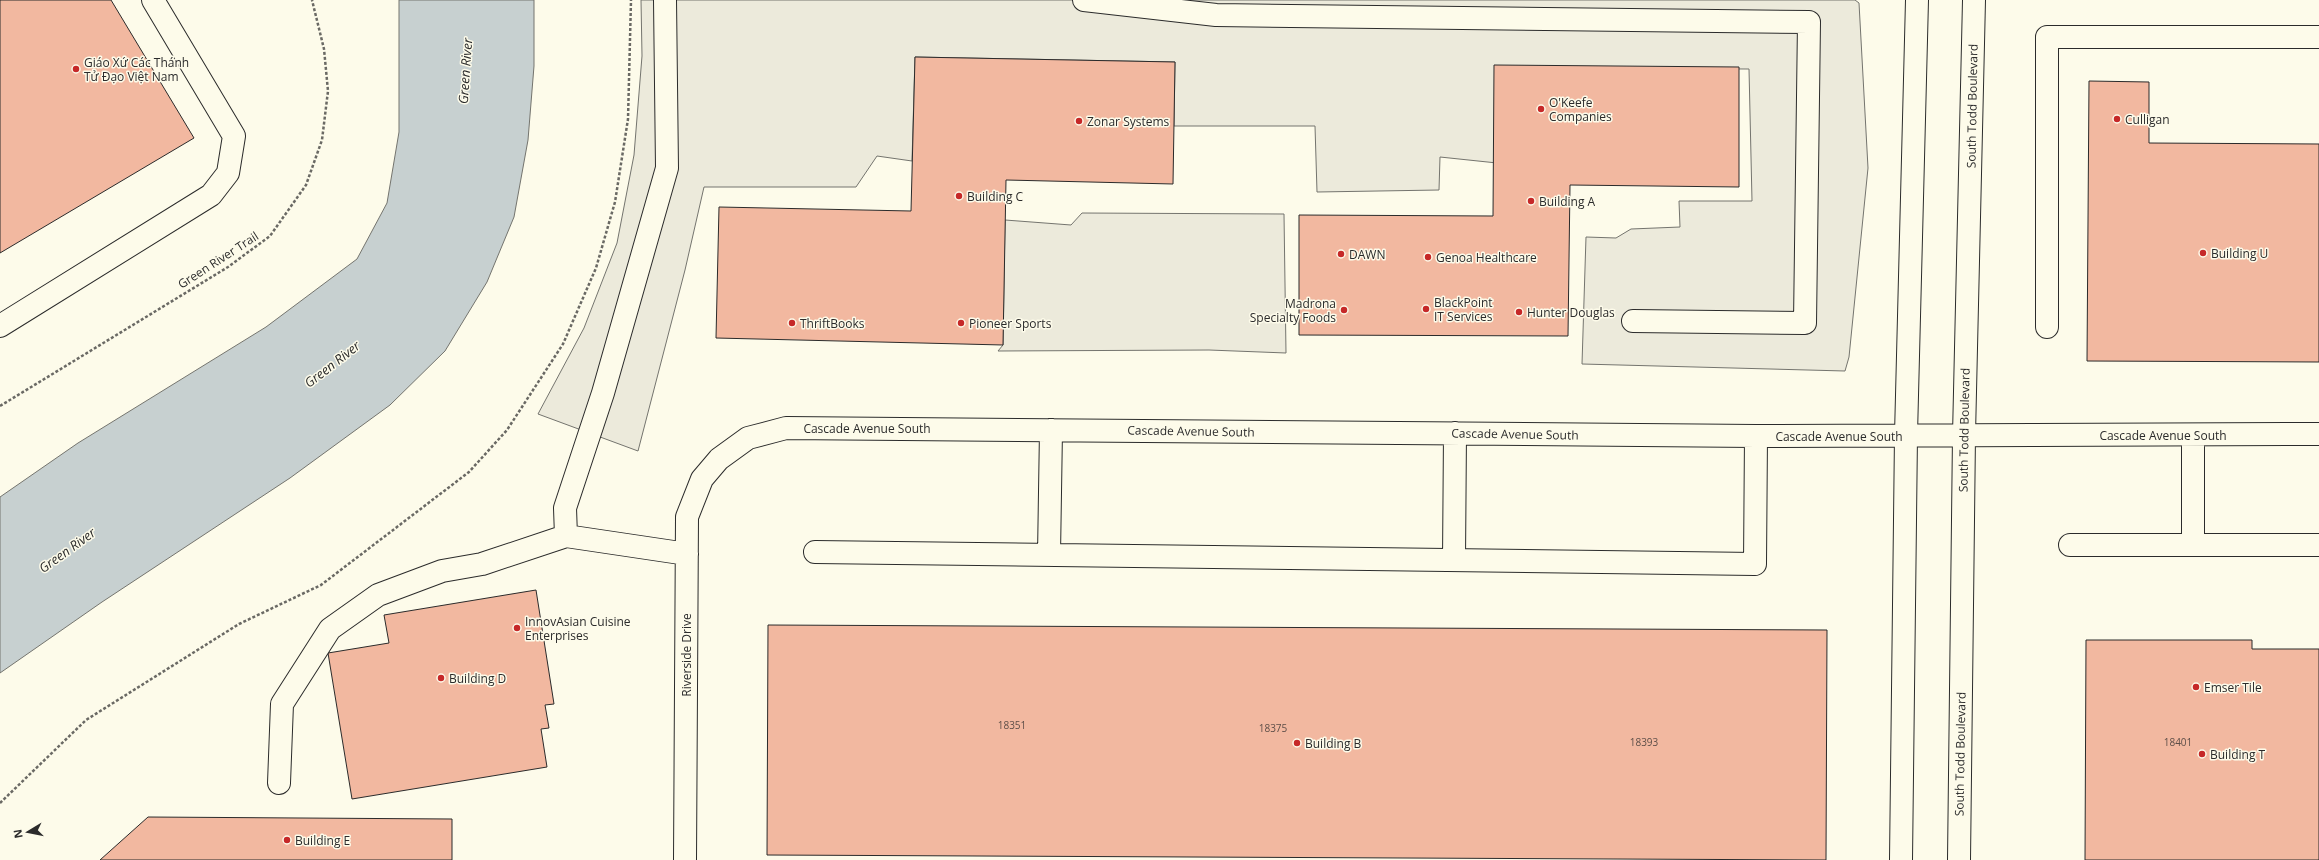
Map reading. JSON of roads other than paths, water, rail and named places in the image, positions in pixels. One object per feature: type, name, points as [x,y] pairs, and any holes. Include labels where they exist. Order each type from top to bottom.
[{"type":"street","points":[[0,326],[211,195],[228,173],[234,136],[153,0]]},
{"type":"street","points":[[566,536],[565,508],[603,393],[667,168],[665,0]]},
{"type":"street","points":[[1084,0],[1223,15],[1809,22],[1805,323],[1633,321]]},
{"type":"street","points":[[1901,860],[1906,436],[1917,0]]},
{"type":"street","name":"South Todd Boulevard","points":[[1958,860],[1964,435],[1974,0]]},
{"type":"street","points":[[2047,327],[2047,37],[2319,37]]},
{"type":"street","name":"Cascade Avenue South","points":[[719,459],[748,438],[786,428],[1756,436],[2319,434]]},
{"type":"street","points":[[1049,555],[1051,430]]},
{"type":"street","points":[[1454,560],[1456,433]]},
{"type":"street","points":[[2193,435],[2193,545]]},
{"type":"street","points":[[815,552],[1755,564],[1756,436]]},
{"type":"street","name":"Riverside Drive","points":[[685,860],[687,517],[702,479],[719,459]]},
{"type":"street","points":[[279,783],[282,704],[330,629],[378,595],[442,571],[482,564],[566,536],[687,554]]},
{"type":"street","points":[[2070,545],[2319,545]]},
{"type":"water","name":"Green River","points":[[399,0],[534,0],[534,66],[528,140],[514,217],[487,282],[445,351],[390,405],[290,478],[102,602],[0,673],[0,497],[78,443],[266,327],[357,259],[387,203],[399,132]]},
{"type":"place","name":"Giáo Xứ Các Thánh Tử Đạo Việt Nam","points":[[76,69]]},
{"type":"place","name":"O'Keefe Companies","points":[[1541,109]]},
{"type":"place","name":"Culligan","points":[[2117,119]]},
{"type":"place","name":"Zonar Systems","points":[[1079,121]]},
{"type":"place","name":"Building C","points":[[959,196]]},
{"type":"place","name":"Building A","points":[[1531,201]]},
{"type":"place","name":"Building U","points":[[2203,253]]},
{"type":"place","name":"DAWN","points":[[1341,254]]},
{"type":"place","name":"Genoa Healthcare","points":[[1428,257]]},
{"type":"place","name":"BlackPoint IT Services","points":[[1426,309]]},
{"type":"place","name":"Madrona Specialty Foods","points":[[1344,310]]},
{"type":"place","name":"Hunter Douglas","points":[[1519,312]]},
{"type":"place","name":"ThriftBooks","points":[[792,323]]},
{"type":"place","name":"Pioneer Sports","points":[[961,323]]},
{"type":"place","name":"InnovAsian Cuisine Enterprises","points":[[517,628]]},
{"type":"place","name":"Building D","points":[[441,678]]},
{"type":"place","name":"Emser Tile","points":[[2196,687]]},
{"type":"place","name":"Building B","points":[[1297,743]]},
{"type":"place","name":"Building T","points":[[2202,754]]},
{"type":"place","name":"Building E","points":[[287,840]]}]
